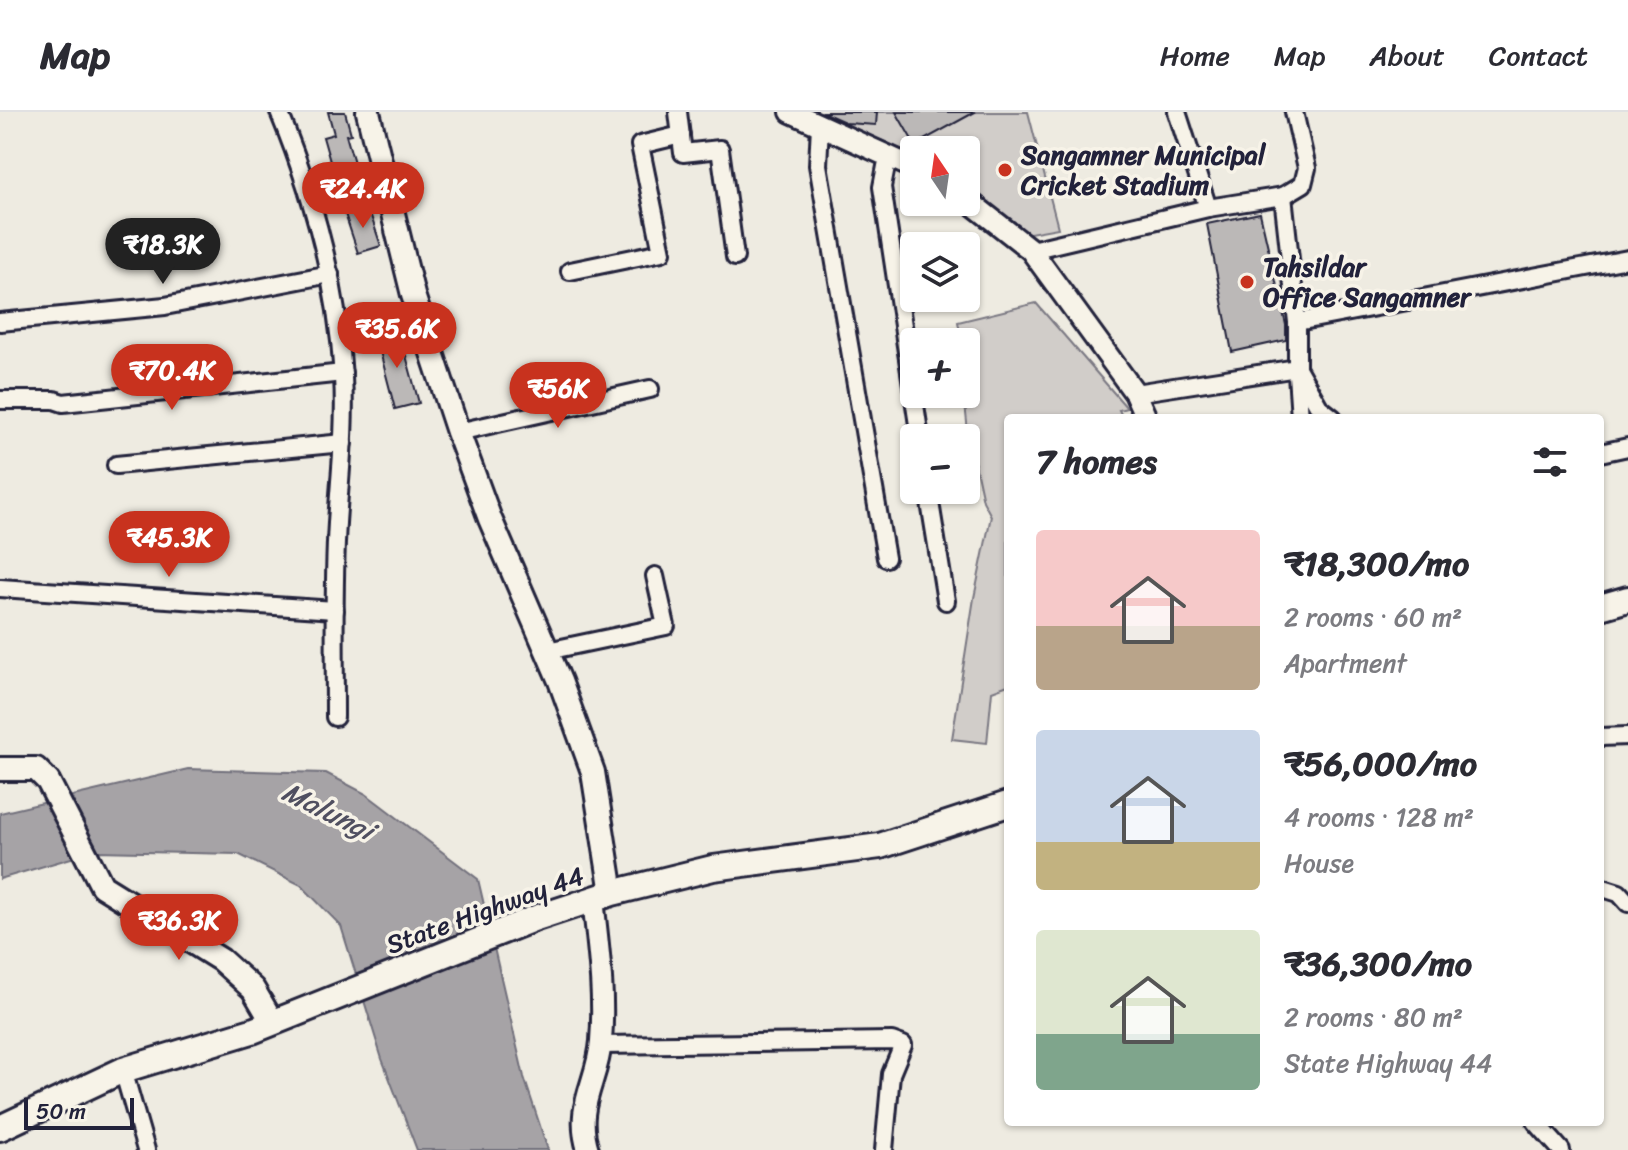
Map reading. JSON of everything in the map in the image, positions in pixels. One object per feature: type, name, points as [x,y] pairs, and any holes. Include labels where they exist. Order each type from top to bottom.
[{"type":"main road","points":[[368,112],[413,295],[458,432],[593,772],[602,896]]},
{"type":"main road","points":[[1604,606],[1628,599]]},
{"type":"main road","points":[[0,769],[36,769],[48,781],[102,886],[221,960],[280,1019]]},
{"type":"main road","name":"State Highway 44","points":[[0,1128],[123,1070],[280,1019],[533,919],[602,896],[713,868],[880,846],[1004,805]]},
{"type":"street","points":[[279,112],[330,274],[343,373],[335,610],[335,717]]},
{"type":"street","points":[[678,112],[683,153],[720,149],[735,257]]},
{"type":"street","points":[[791,112],[900,162]]},
{"type":"street","points":[[1177,112],[1208,208]]},
{"type":"street","points":[[1031,250],[1208,208],[1283,196],[1303,184],[1307,168],[1294,112]]},
{"type":"street","points":[[820,125],[818,165],[886,558]]},
{"type":"street","points":[[570,271],[662,252],[640,145],[681,135]]},
{"type":"street","points":[[888,156],[882,187],[918,424]]},
{"type":"street","points":[[1283,196],[1297,322],[1300,414]]},
{"type":"street","points":[[980,210],[1031,250],[1135,393],[1144,414]]},
{"type":"street","points":[[1297,322],[1628,259]]},
{"type":"street","points":[[0,322],[165,306],[330,274]]},
{"type":"street","points":[[1135,393],[1297,368]]},
{"type":"street","points":[[1297,368],[1319,407],[1328,414]]},
{"type":"street","points":[[0,400],[54,400],[63,403],[343,373]]},
{"type":"street","points":[[458,432],[650,389]]},
{"type":"street","points":[[116,465],[343,443]]},
{"type":"street","points":[[1604,452],[1628,447]]},
{"type":"street","points":[[930,504],[946,601]]},
{"type":"street","points":[[547,651],[666,626],[655,576]]},
{"type":"street","points":[[0,588],[335,610]]},
{"type":"street","points":[[1604,737],[1628,736]]},
{"type":"street","points":[[1604,888],[1619,893],[1628,903]]},
{"type":"street","points":[[588,1150],[582,1131],[586,1095],[601,1045],[602,896]]},
{"type":"street","points":[[601,1045],[892,1041],[903,1045],[891,1074],[884,1150]]},
{"type":"street","points":[[123,1070],[146,1150]]},
{"type":"street","points":[[1540,1126],[1561,1150]]},
{"type":"shaded area","name":"Sangamner Municipal Cricket Stadium","points":[[805,112],[1028,112],[1058,228],[1013,236],[980,201],[980,136],[900,136],[900,149],[881,140],[866,139]]},
{"type":"shaded area","points":[[1036,303],[1127,408],[1119,410],[1121,414],[1004,414],[1004,686],[992,691],[987,743],[952,739],[974,598],[991,516],[980,487],[980,424],[967,424],[965,408],[980,408],[980,328],[959,328],[958,322]]},
{"type":"water","name":"Malungi","points":[[188,769],[326,773],[366,794],[478,879],[524,1077],[548,1150],[417,1150],[382,1059],[341,926],[301,885],[238,854],[95,851],[0,879],[0,813]]},
{"type":"building","points":[[328,112],[345,112],[351,134],[346,135],[359,180],[337,186],[323,137],[334,134]]},
{"type":"building","points":[[822,112],[877,112],[876,125],[847,123]]},
{"type":"building","points":[[896,112],[975,112],[931,136],[910,136]]},
{"type":"building","points":[[368,207],[381,246],[358,253],[345,214]]},
{"type":"building","name":"Tahsildar Office Sangamner","points":[[1260,213],[1286,325],[1286,340],[1232,352],[1207,224]]},
{"type":"building","points":[[399,330],[419,403],[395,409],[376,336]]},
{"type":"place","name":"Sangamner Municipal Cricket Stadium","points":[[1005,170]]},
{"type":"place","name":"Tahsildar Office Sangamner","points":[[1247,282]]}]
